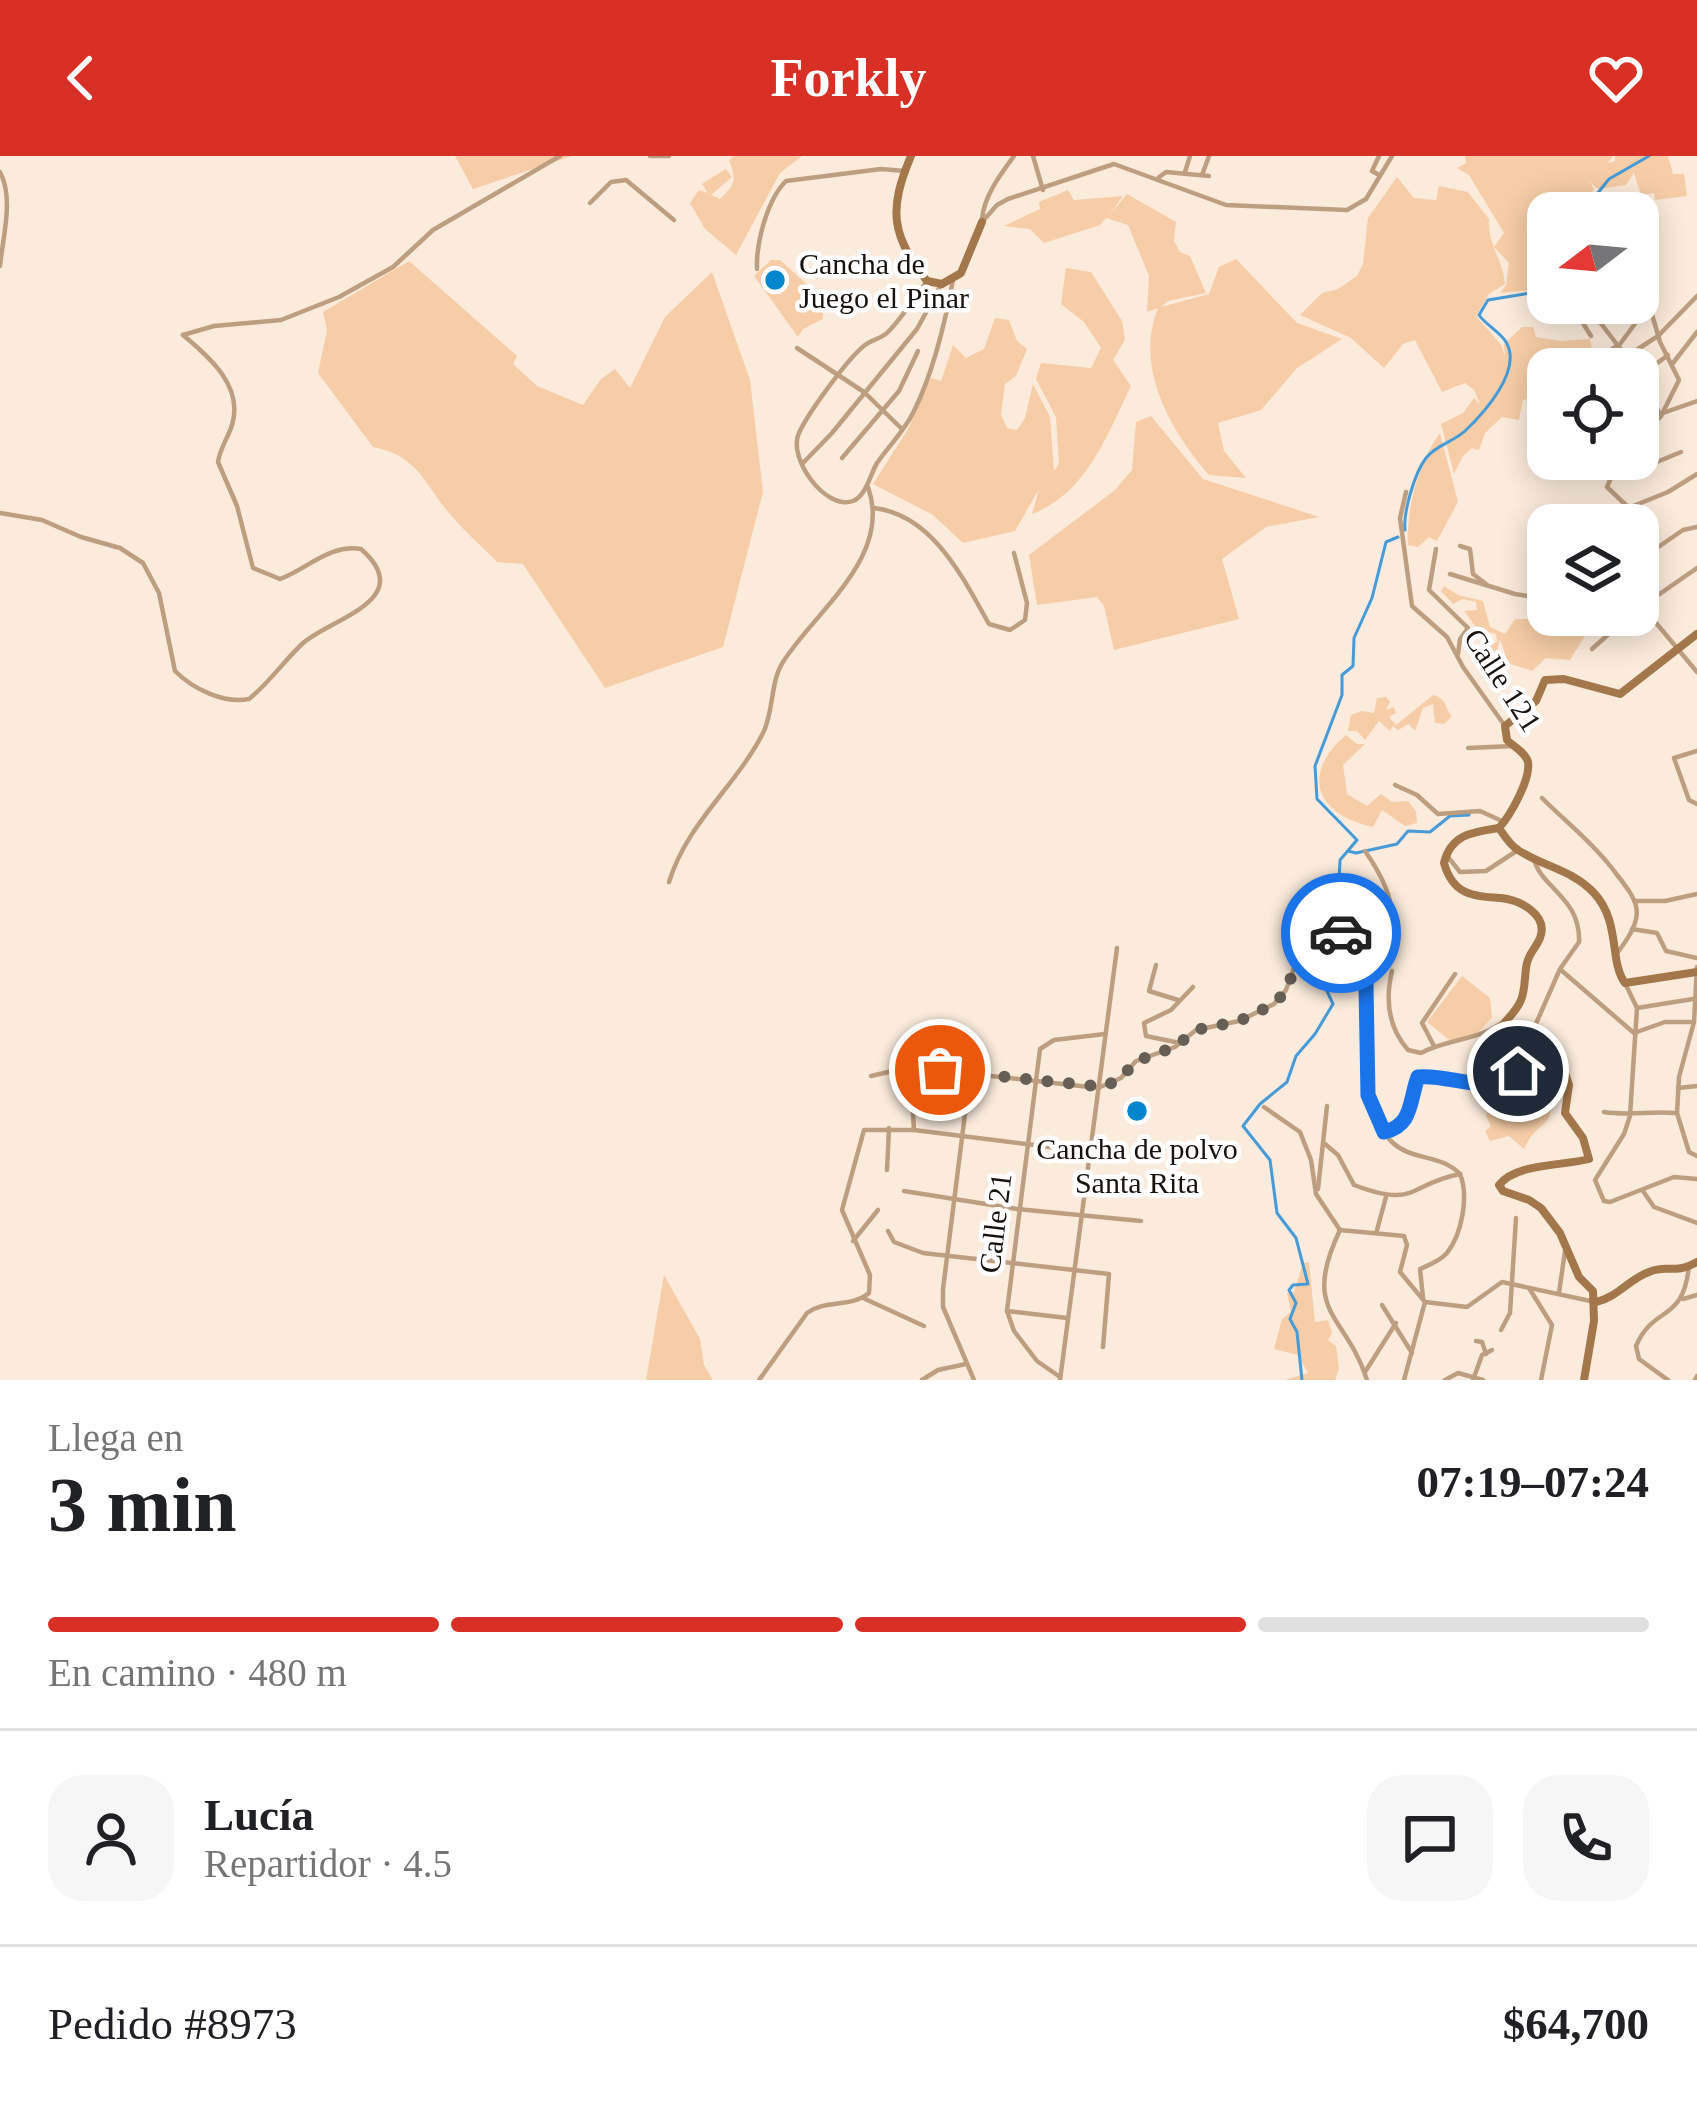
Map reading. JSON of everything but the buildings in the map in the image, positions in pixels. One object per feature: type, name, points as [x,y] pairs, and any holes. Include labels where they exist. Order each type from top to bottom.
[{"type":"street","points":[[0,513],[42,520],[132,554],[153,577],[175,671],[226,700],[249,699],[322,628],[368,606],[379,582],[378,570],[361,549],[345,546],[280,579],[254,568],[237,506],[218,462],[232,428],[233,395],[218,368],[183,335],[214,326],[281,320],[339,297],[393,267],[433,230],[560,156]]},
{"type":"street","points":[[650,156],[669,156]]},
{"type":"street","points":[[911,156],[895,195],[898,231],[927,281],[953,280]]},
{"type":"street","points":[[982,222],[981,213],[996,181],[1014,156]]},
{"type":"street","points":[[1033,156],[1043,190]]},
{"type":"street","points":[[1185,172],[1190,156]]},
{"type":"street","points":[[1157,179],[1162,173],[1205,175],[1209,156]]},
{"type":"street","points":[[1379,156],[1372,171],[1379,175]]},
{"type":"street","points":[[927,281],[890,331],[865,345],[799,433],[796,449],[802,464],[815,485],[837,500],[855,500],[914,413],[940,339],[953,280],[964,267],[982,222],[997,205],[1114,164],[1226,205],[1333,211],[1361,205],[1392,156]]},
{"type":"street","points":[[757,269],[757,253],[776,194],[786,181],[880,169],[905,171]]},
{"type":"street","points":[[0,172],[6,206],[0,266]]},
{"type":"street","points":[[590,203],[610,182],[626,180],[674,220]]},
{"type":"street","points":[[802,464],[917,329],[942,284]]},
{"type":"street","points":[[1641,348],[1697,296]]},
{"type":"street","points":[[1584,324],[1591,336]]},
{"type":"street","points":[[1600,324],[1623,348]]},
{"type":"street","points":[[1614,348],[1634,324]]},
{"type":"street","points":[[1654,324],[1679,380],[1659,417]]},
{"type":"street","points":[[1673,363],[1697,332]]},
{"type":"street","points":[[797,349],[864,392],[902,429]]},
{"type":"street","points":[[842,458],[899,391],[918,351]]},
{"type":"street","points":[[1659,361],[1668,355]]},
{"type":"street","points":[[1662,414],[1697,401]]},
{"type":"street","points":[[1659,409],[1662,414]]},
{"type":"street","points":[[1659,461],[1681,452]]},
{"type":"street","points":[[1638,504],[1697,474]]},
{"type":"street","points":[[1609,480],[1609,492],[1625,504]]},
{"type":"street","points":[[669,882],[687,839],[766,728],[781,664],[846,588],[873,524],[874,508],[866,484]]},
{"type":"street","name":"Calle 121","points":[[1406,492],[1400,518],[1412,606],[1439,628],[1505,726],[1507,740],[1528,759],[1516,804],[1501,825]]},
{"type":"street","points":[[874,508],[910,520],[939,543],[989,624],[1010,630],[1025,620],[1027,603],[1014,553]]},
{"type":"street","points":[[1659,548],[1693,527]]},
{"type":"street","points":[[1460,546],[1470,549],[1472,574],[1491,587]]},
{"type":"street","points":[[1436,549],[1429,590],[1468,628],[1460,638],[1457,658]]},
{"type":"street","points":[[1659,595],[1697,568]]},
{"type":"street","points":[[1450,574],[1527,594]]},
{"type":"street","points":[[1659,627],[1697,672]]},
{"type":"street","points":[[1505,726],[1536,701],[1550,678],[1620,694],[1697,634]]},
{"type":"street","points":[[1592,649],[1605,636]]},
{"type":"street","points":[[1468,748],[1513,746]]},
{"type":"street","points":[[1693,802],[1674,758],[1697,751]]},
{"type":"street","points":[[1395,785],[1417,795],[1438,814],[1480,812],[1499,817],[1518,850],[1584,884],[1601,902],[1618,952],[1617,971],[1637,1008],[1630,1116],[1596,1186],[1604,1201],[1610,1202],[1674,1177],[1697,1179]]},
{"type":"street","points":[[1542,798],[1601,851],[1632,890],[1636,901],[1632,929],[1618,952]]},
{"type":"street","points":[[1501,825],[1467,833],[1446,854],[1447,875],[1466,895],[1517,900],[1537,917],[1541,935],[1527,958],[1522,999],[1493,1040],[1504,1061],[1520,1066],[1549,1063],[1564,1070],[1568,1076],[1564,1113],[1583,1138],[1588,1159],[1599,1174]]},
{"type":"street","points":[[1446,854],[1460,872],[1479,873],[1518,850]]},
{"type":"street","points":[[871,1076],[910,1067],[1098,1088],[1121,1078],[1136,1061],[1180,1043],[1203,1026],[1239,1021],[1274,1004],[1286,991],[1310,935],[1382,929],[1394,916],[1382,880],[1365,851]]},
{"type":"street","points":[[1384,1132],[1405,1123],[1416,1080],[1428,1076],[1451,1083],[1498,1083],[1513,1076],[1520,1066],[1580,933],[1566,899],[1535,867],[1534,857]]},
{"type":"street","points":[[1636,901],[1697,894]]},
{"type":"street","points":[[1632,929],[1657,933],[1666,950],[1697,958]]},
{"type":"street","points":[[1365,931],[1368,1095],[1384,1132],[1403,1149],[1439,1158],[1460,1174],[1464,1197],[1454,1238],[1442,1257],[1420,1269],[1425,1302],[1404,1380]]},
{"type":"street","points":[[1060,1378],[1117,948]]},
{"type":"street","points":[[1156,965],[1149,991],[1178,1000]]},
{"type":"street","points":[[1560,969],[1634,1034]]},
{"type":"street","points":[[1625,983],[1697,970],[1696,1023],[1678,1088],[1677,1113],[1690,1152],[1697,1156]]},
{"type":"street","points":[[1392,971],[1389,1009],[1396,1034],[1415,1053],[1483,1035],[1509,1017]]},
{"type":"street","points":[[1433,1046],[1422,1022],[1456,974]]},
{"type":"street","points":[[1180,1043],[1151,1038],[1143,1031],[1146,1019],[1172,1010],[1192,987]]},
{"type":"street","points":[[1637,1008],[1693,999]]},
{"type":"street","points":[[1634,1034],[1665,1022],[1696,1023]]},
{"type":"street","name":"Calle 21","points":[[1060,1378],[1037,1361],[1014,1331],[1007,1311],[1017,1209],[1042,1046],[1054,1040],[1106,1034]]},
{"type":"street","points":[[910,1067],[914,1130]]},
{"type":"street","points":[[970,1074],[946,1256],[944,1307],[974,1380]]},
{"type":"street","points":[[1678,1088],[1697,1086]]},
{"type":"street","points":[[1316,1194],[1328,1106]]},
{"type":"street","points":[[1264,1107],[1300,1132],[1311,1160],[1316,1194],[1340,1229]]},
{"type":"street","points":[[1604,1112],[1630,1116],[1646,1111],[1677,1113]]},
{"type":"street","points":[[759,1380],[807,1313],[869,1293],[870,1275],[853,1241],[843,1203],[860,1133],[872,1128],[914,1130],[1090,1152]]},
{"type":"street","points":[[886,1170],[889,1128]]},
{"type":"street","points":[[1325,1144],[1338,1155],[1354,1185],[1386,1197],[1414,1194],[1460,1174]]},
{"type":"street","points":[[1584,1380],[1596,1302],[1551,1220],[1529,1199],[1503,1191],[1499,1185],[1505,1177],[1588,1159]]},
{"type":"street","points":[[1642,1189],[1654,1207],[1697,1223]]},
{"type":"street","points":[[904,1191],[1017,1209],[1141,1221]]},
{"type":"street","points":[[1376,1230],[1386,1197]]},
{"type":"street","points":[[853,1241],[878,1210]]},
{"type":"street","points":[[1501,1330],[1510,1313],[1516,1218]]},
{"type":"street","points":[[1340,1229],[1397,1233],[1407,1240],[1400,1268],[1403,1279],[1425,1302],[1466,1307],[1502,1282],[1596,1302],[1619,1294],[1644,1273],[1657,1269],[1677,1272],[1693,1264]]},
{"type":"street","points":[[1340,1229],[1324,1266],[1329,1315],[1366,1378]]},
{"type":"street","points":[[887,1231],[893,1242],[905,1248],[946,1256],[1108,1274],[1103,1348]]},
{"type":"street","points":[[1559,1294],[1565,1245]]},
{"type":"street","points":[[1668,1380],[1643,1362],[1636,1352],[1638,1340],[1647,1327],[1677,1308],[1693,1264]]},
{"type":"street","points":[[1529,1288],[1552,1325],[1541,1380]]},
{"type":"street","points":[[1683,1299],[1697,1295]]},
{"type":"street","points":[[863,1298],[924,1326]]},
{"type":"street","points":[[1382,1305],[1412,1353]]},
{"type":"street","points":[[1007,1311],[1068,1318]]},
{"type":"street","points":[[1366,1378],[1396,1324]]},
{"type":"street","points":[[1474,1377],[1486,1354],[1482,1342],[1476,1341]]},
{"type":"street","points":[[1471,1362],[1486,1354]]},
{"type":"street","points":[[922,1380],[966,1364]]},
{"type":"street","points":[[1446,1380],[1453,1374],[1483,1380]]},
{"type":"shaded area","points":[[455,156],[572,156],[473,189]]},
{"type":"shaded area","points":[[734,156],[802,156],[780,173],[736,255],[705,229],[690,203],[699,190],[708,193],[702,184],[726,169],[732,177],[711,195],[720,199],[725,194],[733,182],[729,160]]},
{"type":"shaded area","points":[[1465,156],[1613,156],[1608,163],[1615,156],[1668,156],[1673,174],[1684,174],[1687,196],[1659,200],[1659,192],[1640,192],[1634,173],[1626,185],[1598,189],[1590,182],[1592,192],[1527,192],[1527,290],[1500,293],[1509,263],[1494,247],[1504,233],[1469,175],[1457,168],[1466,163]]},
{"type":"shaded area","points":[[1397,177],[1414,198],[1436,200],[1439,186],[1468,192],[1489,219],[1505,284],[1489,294],[1476,316],[1502,346],[1505,357],[1504,344],[1522,327],[1533,327],[1536,337],[1590,339],[1592,348],[1527,348],[1527,399],[1519,420],[1502,417],[1485,433],[1479,450],[1472,448],[1463,456],[1454,474],[1441,424],[1463,413],[1474,398],[1480,404],[1474,390],[1465,383],[1442,392],[1415,340],[1403,344],[1384,368],[1351,338],[1300,315],[1322,293],[1357,276],[1363,264],[1368,218]]},
{"type":"shaded area","points":[[1068,190],[1074,200],[1123,196],[1108,217],[1127,194],[1176,222],[1174,241],[1180,252],[1190,256],[1206,293],[1168,301],[1161,307],[1209,294],[1219,267],[1236,259],[1297,323],[1342,339],[1297,368],[1261,410],[1218,423],[1224,451],[1246,478],[1209,475],[1169,418],[1150,353],[1158,308],[1147,312],[1149,276],[1128,225],[1106,218],[1100,225],[1044,243],[1030,229],[1004,226],[1040,209],[1039,202]]},
{"type":"shaded area","points":[[771,260],[780,260],[823,299],[823,319],[798,337],[754,276]]},
{"type":"shaded area","points":[[409,261],[517,356],[513,364],[537,386],[583,405],[601,379],[615,369],[630,388],[665,317],[712,272],[750,380],[763,492],[723,647],[605,688],[523,564],[497,562],[455,520],[419,472],[401,457],[373,447],[318,373],[327,330],[323,312]]},
{"type":"shaded area","points":[[1066,268],[1091,272],[1122,321],[1125,340],[1113,360],[1131,386],[1093,461],[1067,492],[1032,514],[1039,489],[1015,531],[963,543],[933,515],[873,484],[908,429],[931,378],[941,381],[953,345],[966,358],[984,349],[995,318],[1009,320],[1017,341],[1027,349],[1016,376],[1005,384],[1001,415],[1007,428],[1017,430],[1025,418],[1033,384],[1050,417],[1054,471],[1059,464],[1056,417],[1036,379],[1041,363],[1091,368],[1101,348],[1084,322],[1061,304]]},
{"type":"shaded area","points":[[1151,416],[1203,479],[1319,517],[1266,527],[1222,559],[1239,619],[1114,650],[1104,606],[1097,597],[1037,605],[1029,555],[1115,490],[1132,470],[1136,422]]},
{"type":"shaded area","points":[[1440,433],[1458,502],[1437,541],[1429,537],[1418,547],[1408,545],[1415,486]]},
{"type":"shaded area","points":[[1444,586],[1483,601],[1490,627],[1505,634],[1515,619],[1527,619],[1527,636],[1585,636],[1570,660],[1546,658],[1532,671],[1508,663],[1500,639],[1495,660],[1479,664],[1482,641],[1487,647],[1497,642],[1496,634],[1478,630],[1464,611],[1477,610],[1476,602],[1463,599],[1453,604],[1441,591]]},
{"type":"shaded area","points":[[1433,695],[1452,716],[1444,724],[1435,723],[1433,704],[1423,708],[1415,731],[1409,724],[1398,730],[1393,726],[1390,731],[1379,721],[1365,740],[1357,731],[1348,731],[1351,715],[1374,713],[1377,698],[1386,697],[1390,702],[1386,710],[1394,707],[1396,713],[1389,717],[1396,725]]},
{"type":"shaded area","points":[[1346,735],[1365,744],[1343,765],[1347,794],[1367,806],[1381,794],[1392,802],[1408,801],[1416,811],[1417,823],[1405,826],[1382,810],[1373,827],[1338,813],[1327,803],[1319,778],[1323,764]]},
{"type":"shaded area","points":[[1462,976],[1490,998],[1492,1018],[1477,1033],[1451,1041],[1427,1022]]},
{"type":"shaded area","points":[[1542,1078],[1550,1116],[1524,1149],[1509,1136],[1490,1141],[1485,1131],[1491,1126],[1486,1116],[1490,1105],[1506,1111],[1505,1097],[1517,1096],[1519,1088]]},
{"type":"shaded area","points":[[1309,1262],[1315,1322],[1328,1320],[1332,1333],[1328,1340],[1336,1346],[1339,1368],[1335,1380],[1285,1380],[1308,1373],[1298,1355],[1274,1349],[1282,1319],[1291,1312],[1287,1293],[1294,1292],[1303,1263]]},
{"type":"shaded area","points":[[664,1275],[700,1339],[704,1365],[713,1380],[646,1380]]},
{"type":"waterway","points":[[1599,192],[1609,179],[1649,156]]},
{"type":"waterway","points":[[1405,530],[1411,492],[1426,458],[1473,423],[1506,378],[1510,353],[1506,342],[1479,315],[1488,300],[1527,294]]},
{"type":"waterway","points":[[1302,1380],[1297,1332],[1290,1319],[1296,1303],[1289,1290],[1308,1284],[1296,1238],[1277,1213],[1270,1160],[1243,1126],[1287,1082],[1296,1056],[1333,1004],[1326,989],[1330,968],[1318,961],[1316,920],[1338,901],[1340,860],[1357,840],[1317,799],[1315,766],[1342,695],[1342,675],[1353,666],[1354,638],[1372,598],[1386,542],[1398,537]]},
{"type":"waterway","points":[[1348,851],[1397,844],[1408,831],[1430,832],[1450,816],[1469,815]]},
{"type":"way so far","points":[[940,1070],[1104,1087],[1121,1078],[1136,1061],[1175,1047],[1203,1026],[1239,1021],[1266,1010],[1286,991],[1306,938],[1341,933]]},
{"type":"place","name":"Cancha de Juego el Pinar","points":[[775,280]]},
{"type":"place","name":"Cancha de polvo Santa Rita","points":[[1137,1111]]},
{"type":"route","points":[[1341,933],[1365,931],[1368,1095],[1384,1132],[1405,1123],[1418,1077],[1458,1084],[1498,1083],[1518,1071]]}]
